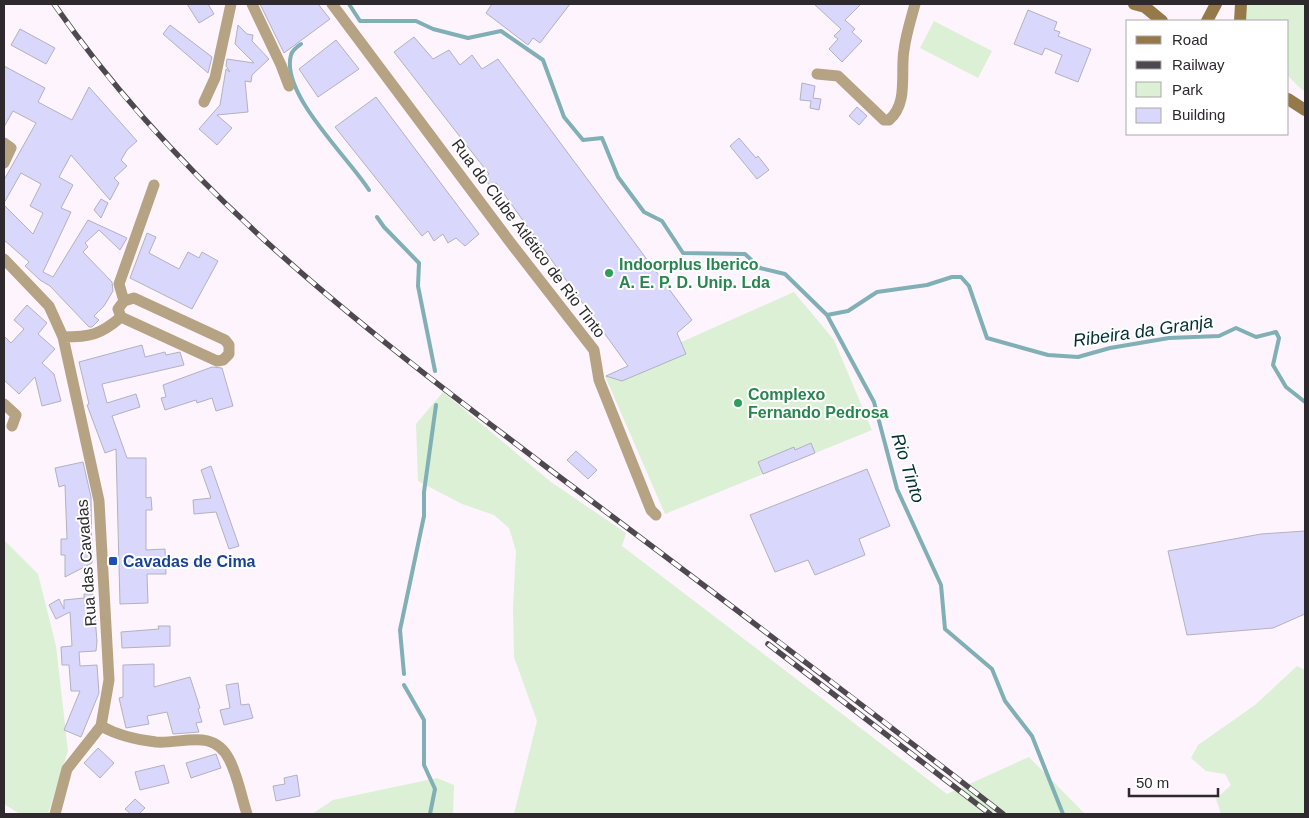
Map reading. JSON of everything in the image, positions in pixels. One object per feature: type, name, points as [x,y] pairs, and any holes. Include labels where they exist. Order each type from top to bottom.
[{"type":"street","points":[[204,102],[215,78],[231,4]]},
{"type":"street","points":[[252,4],[289,86]]},
{"type":"street","name":"Rua do Clube Atlético de Rio Tinto","points":[[332,4],[510,242],[594,350],[600,380],[651,510],[656,516]]},
{"type":"street","points":[[817,74],[838,76],[884,120],[889,120],[895,115],[900,104],[903,51],[915,4]]},
{"type":"street","points":[[1134,4],[1144,7],[1161,20]]},
{"type":"street","points":[[1207,20],[1216,4]]},
{"type":"street","points":[[1240,20],[1241,4]]},
{"type":"street","points":[[1289,100],[1305,110]]},
{"type":"street","points":[[4,143],[12,148],[4,163]]},
{"type":"street","points":[[124,301],[120,284],[154,185]]},
{"type":"street","name":"Rua das Cavadas","points":[[4,260],[49,306],[63,337],[99,501],[110,680],[101,726],[67,769],[55,814]]},
{"type":"street","points":[[134,298],[225,340],[229,346],[229,354],[223,360],[217,361],[121,317],[118,309],[124,301],[134,298]]},
{"type":"street","points":[[63,337],[90,337],[106,330],[121,317]]},
{"type":"street","points":[[4,404],[16,415],[12,426]]},
{"type":"street","points":[[101,726],[114,733],[155,742],[182,742],[200,738],[218,745],[228,758],[247,814]]},
{"type":"green space","points":[[1246,4],[1305,4],[1305,90],[1302,90],[1289,77],[1289,20],[1246,20]]},
{"type":"green space","points":[[934,21],[992,51],[978,78],[920,48]]},
{"type":"green space","name":"Complexo Fernando Pedrosa","points":[[794,292],[834,340],[872,430],[665,514],[605,376]]},
{"type":"green space","points":[[443,392],[551,482],[626,533],[622,546],[947,794],[1029,757],[1085,814],[514,814],[537,721],[514,657],[513,607],[516,551],[509,528],[494,515],[462,504],[418,481],[416,424]]},
{"type":"green space","points":[[4,540],[38,574],[56,646],[68,751],[48,814],[20,814],[4,804]]},
{"type":"green space","points":[[1297,666],[1305,670],[1305,814],[1221,814],[1216,799],[1231,785],[1225,774],[1206,771],[1191,758],[1198,745],[1255,705]]},
{"type":"green space","points":[[437,778],[454,785],[453,814],[312,814],[333,800]]},
{"type":"building","points":[[187,4],[208,4],[214,14],[199,23]]},
{"type":"building","points":[[260,4],[318,4],[330,19],[284,53]]},
{"type":"building","points":[[492,4],[570,4],[540,43],[533,38],[528,45],[486,13]]},
{"type":"building","points":[[814,4],[861,4],[845,20],[855,29],[852,32],[862,41],[842,62],[829,49],[838,39],[834,36],[841,29]]},
{"type":"building","points":[[1028,10],[1057,22],[1054,30],[1060,32],[1058,36],[1091,49],[1078,82],[1055,73],[1062,55],[1045,48],[1042,55],[1014,44]]},
{"type":"building","points":[[170,25],[212,57],[208,73],[163,34]]},
{"type":"building","points":[[238,25],[247,34],[253,35],[252,41],[269,59],[252,75],[251,82],[245,81],[248,112],[217,115],[232,128],[217,145],[199,129],[220,105],[226,69],[230,72],[226,66],[227,59],[254,63],[235,44]]},
{"type":"building","points":[[20,29],[55,48],[46,64],[11,45]]},
{"type":"building","points":[[414,37],[433,59],[449,50],[460,65],[472,55],[482,69],[498,59],[692,320],[677,333],[686,354],[622,381],[606,376],[628,366],[496,183],[491,187],[484,178],[489,174],[394,52]]},
{"type":"building","points":[[336,40],[359,69],[318,97],[299,69]]},
{"type":"building","points":[[4,66],[45,88],[38,102],[72,120],[89,87],[137,141],[127,150],[121,160],[127,166],[114,178],[119,183],[110,200],[71,155],[59,177],[73,185],[61,208],[71,212],[43,272],[53,277],[88,220],[127,238],[120,250],[99,230],[85,243],[88,247],[83,252],[112,282],[113,291],[104,306],[94,316],[99,320],[92,327],[89,327],[50,286],[40,280],[25,266],[29,262],[4,240],[4,205],[33,234],[43,213],[30,206],[41,184],[21,173],[4,203],[4,180],[36,123],[13,111],[4,127]]},
{"type":"building","points":[[802,83],[815,86],[813,98],[821,99],[819,110],[810,108],[811,101],[800,100]]},
{"type":"building","points":[[376,97],[479,234],[465,246],[456,238],[448,243],[443,234],[434,241],[428,231],[422,236],[335,127]]},
{"type":"building","points":[[857,107],[867,116],[859,125],[849,116]]},
{"type":"building","points":[[739,138],[756,158],[758,156],[769,170],[757,179],[730,146]]},
{"type":"building","points":[[101,199],[108,203],[101,218],[94,210]]},
{"type":"building","points":[[147,233],[156,237],[149,253],[179,269],[188,252],[199,258],[202,252],[218,261],[192,309],[130,278]]},
{"type":"building","points":[[27,305],[47,323],[38,334],[55,349],[42,363],[54,374],[61,401],[42,406],[35,377],[19,394],[4,380],[4,336],[11,343],[24,329],[14,320]]},
{"type":"building","points":[[142,345],[145,357],[165,352],[166,355],[180,352],[184,365],[102,384],[107,403],[136,394],[140,407],[112,416],[127,458],[146,458],[146,498],[151,497],[152,510],[146,510],[146,550],[165,549],[166,574],[147,574],[148,603],[120,604],[116,449],[105,453],[87,405],[89,404],[79,362]]},
{"type":"building","points":[[212,367],[222,368],[233,406],[216,411],[212,398],[197,403],[196,400],[165,410],[161,398],[166,397],[163,385]]},
{"type":"building","points":[[811,443],[815,453],[763,474],[758,462],[794,447],[795,450]]},
{"type":"building","points":[[576,451],[597,470],[588,479],[567,460]]},
{"type":"building","points":[[83,462],[91,497],[92,563],[65,577],[65,555],[61,555],[61,539],[67,539],[65,485],[59,487],[55,468]]},
{"type":"building","points":[[211,466],[239,546],[229,549],[216,512],[194,514],[193,500],[211,498],[201,470]]},
{"type":"building","points":[[867,469],[890,526],[859,539],[865,555],[815,575],[808,560],[775,572],[750,515]]},
{"type":"building","points":[[1305,531],[1305,614],[1273,628],[1187,635],[1168,551],[1261,534]]},
{"type":"building","points":[[84,594],[93,594],[97,641],[96,651],[79,652],[80,666],[97,665],[99,693],[81,737],[64,730],[80,691],[71,691],[69,665],[62,665],[61,647],[72,646],[70,612],[56,619],[49,605],[59,599],[64,609],[64,600],[84,598]]},
{"type":"building","points":[[158,626],[170,626],[170,646],[122,648],[121,632],[159,629]]},
{"type":"building","points":[[154,664],[154,687],[190,677],[200,708],[198,709],[202,722],[196,723],[199,732],[173,734],[167,712],[147,716],[149,724],[126,728],[119,698],[123,697],[123,665]]},
{"type":"building","points":[[238,683],[241,705],[249,704],[253,718],[224,725],[220,710],[230,708],[226,685]]},
{"type":"building","points":[[98,748],[114,763],[100,778],[84,763]]},
{"type":"building","points":[[216,754],[221,768],[191,778],[186,763]]},
{"type":"building","points":[[164,765],[169,783],[140,790],[135,772]]},
{"type":"building","points":[[297,775],[300,796],[276,801],[273,786],[285,784],[284,778]]},
{"type":"building","points":[[135,799],[145,808],[139,814],[131,814],[125,809]]},
{"type":"waterway","name":"Rio Tinto","points":[[349,4],[360,21],[416,21],[433,29],[468,38],[501,31],[543,60],[564,117],[583,140],[602,138],[618,177],[644,212],[662,221],[683,253],[745,254],[760,268],[785,274],[827,315],[874,402],[897,489],[941,585],[945,629],[992,669],[1005,701],[1032,736],[1063,814]]},
{"type":"waterway","points":[[301,44],[291,55],[290,71],[296,88],[319,126],[369,190]]},
{"type":"waterway","points":[[377,217],[384,227],[419,263],[418,286],[435,371]]},
{"type":"waterway","name":"Ribeira da Granja","points":[[827,315],[848,311],[877,292],[927,285],[952,277],[961,277],[969,286],[987,338],[1048,355],[1078,357],[1110,348],[1169,338],[1219,336],[1236,328],[1256,337],[1276,332],[1279,338],[1273,365],[1286,387],[1305,402]]},
{"type":"waterway","points":[[404,674],[400,630],[424,516],[424,492],[436,405]]},
{"type":"waterway","points":[[404,685],[424,720],[424,765],[435,789],[430,814]]},
{"type":"railway","points":[[54,4],[107,74],[163,140],[223,201],[351,315],[418,369],[1003,814]]},
{"type":"railway","points":[[768,644],[990,814]]},
{"type":"place","name":"Indoorplus Iberico A. E. P. D. Unip. Lda","points":[[609,273]]},
{"type":"place","name":"Complexo Fernando Pedrosa","points":[[738,403]]},
{"type":"place","name":"Cavadas de Cima","points":[[113,561]]}]
